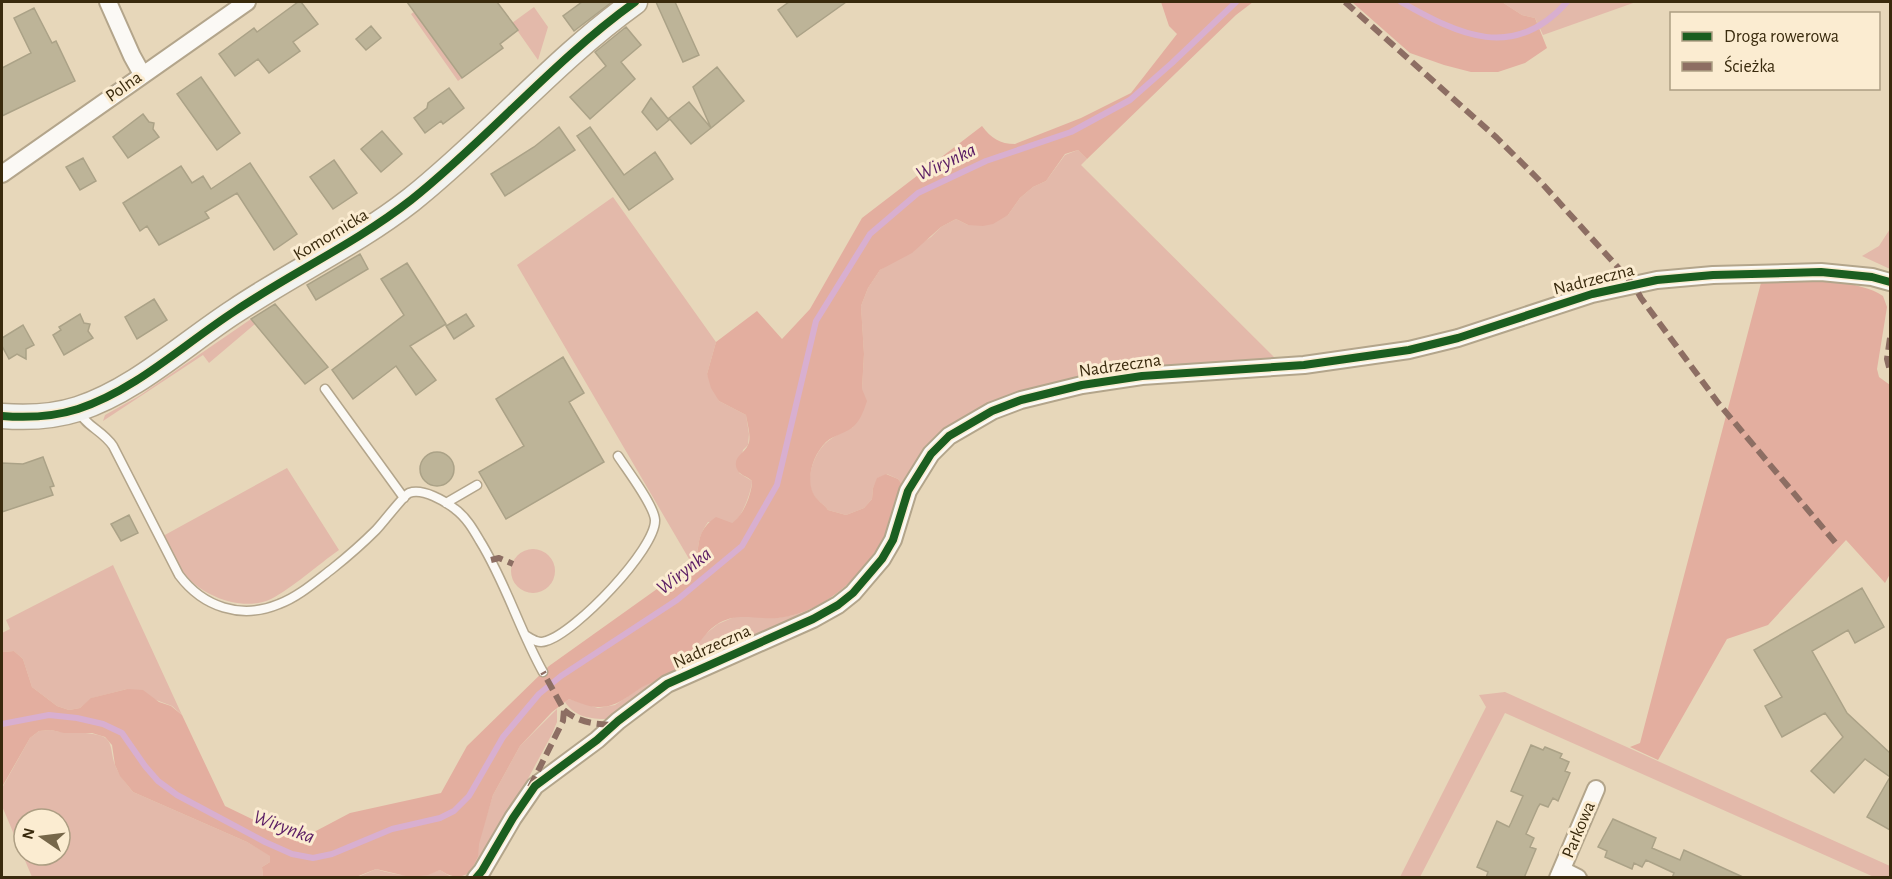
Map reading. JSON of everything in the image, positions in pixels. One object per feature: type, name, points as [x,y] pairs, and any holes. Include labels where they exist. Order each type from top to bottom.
[{"type":"street","points":[[108,2],[142,74]]},
{"type":"street","name":"Polna","points":[[2,174],[247,2]]},
{"type":"street","name":"Komornicka","points":[[2,416],[35,417],[77,409],[104,398],[135,381],[235,310],[348,243],[392,214],[437,178],[560,62],[634,2]]},
{"type":"street","name":"Nadrzeczna","points":[[476,878],[535,786],[597,740],[618,721],[667,684],[813,619],[838,605],[853,593],[882,559],[893,540],[908,491],[931,454],[949,436],[992,411],[1021,400],[1082,386],[1142,376],[1304,365],[1409,350],[1458,338],[1592,294],[1657,280],[1713,275],[1821,272],[1872,277],[1890,282]]},
{"type":"street","name":"Parkowa","points":[[1578,878],[1560,874],[1596,789]]},
{"type":"lane","points":[[326,389],[404,498]]},
{"type":"lane","points":[[77,409],[84,420],[104,434],[113,446],[172,561],[188,587],[213,604],[226,609],[255,611],[280,604],[295,596],[356,550],[384,523],[404,498],[417,492],[446,503],[462,514],[490,557],[543,672]]},
{"type":"lane","points":[[525,634],[538,642],[545,642],[581,619],[612,589],[649,538],[655,520],[652,509],[618,456]]},
{"type":"lane","points":[[446,503],[477,485]]},
{"type":"shaded area","points":[[428,2],[442,2],[419,19],[462,78],[458,81],[411,14]]},
{"type":"shaded area","points":[[1161,2],[1253,2],[1236,15],[1087,159],[1078,150],[1065,154],[1046,181],[1033,187],[1020,198],[1008,215],[993,224],[968,225],[956,219],[941,227],[912,253],[880,270],[868,288],[861,306],[864,354],[862,389],[867,401],[854,426],[821,447],[812,466],[810,480],[814,495],[828,510],[846,515],[864,508],[872,499],[877,478],[886,474],[898,479],[904,487],[896,512],[881,543],[870,559],[845,587],[814,607],[778,618],[739,617],[716,625],[671,673],[618,702],[596,707],[569,699],[552,712],[520,746],[493,795],[479,844],[478,857],[470,873],[454,876],[440,870],[428,875],[410,877],[376,869],[356,877],[263,877],[262,867],[270,862],[270,856],[247,842],[133,792],[120,776],[115,765],[112,745],[105,737],[92,733],[39,731],[30,738],[2,787],[2,652],[14,651],[23,659],[32,687],[57,706],[69,710],[80,708],[91,698],[127,689],[143,690],[159,702],[171,706],[182,715],[225,806],[297,841],[350,813],[441,793],[467,746],[549,666],[692,564],[698,558],[701,534],[711,521],[716,517],[732,523],[743,510],[749,498],[752,481],[738,471],[736,461],[748,445],[749,430],[746,415],[719,401],[711,388],[707,374],[716,342],[757,311],[782,339],[810,309],[862,218],[982,126],[996,140],[1015,144],[1081,118],[1131,93],[1177,34],[1169,26]]},
{"type":"shaded area","points":[[1352,2],[1502,2],[1522,15],[1535,18],[1547,48],[1525,63],[1498,72],[1471,72],[1410,53]]},
{"type":"shaded area","points":[[1502,2],[1636,2],[1543,35],[1535,18],[1522,15]]},
{"type":"shaded area","points":[[534,7],[548,27],[538,60],[512,23]]},
{"type":"shaded area","points":[[1078,150],[1087,159],[1081,165],[1279,362],[996,402],[966,417],[954,426],[904,487],[898,479],[887,474],[878,478],[873,488],[872,499],[864,508],[846,515],[828,510],[815,497],[810,475],[818,452],[823,446],[853,427],[862,389],[864,354],[861,306],[868,288],[880,270],[956,219],[968,225],[1008,215],[1020,198],[1033,187],[1046,181],[1065,155]]},
{"type":"shaded area","points":[[613,197],[716,342],[707,374],[719,401],[746,415],[748,445],[743,450],[739,473],[752,481],[748,498],[739,517],[732,523],[708,522],[700,539],[698,558],[692,564],[517,265]]},
{"type":"shaded area","points":[[1890,229],[1890,269],[1862,256],[1879,246]]},
{"type":"shaded area","points":[[1762,279],[1842,283],[1872,290],[1883,296],[1887,307],[1877,369],[1879,377],[1890,385],[1890,574],[1885,583],[1846,540],[1768,625],[1727,639],[1658,760],[1630,747],[1640,743]]},
{"type":"shaded area","points":[[251,319],[255,324],[209,363],[203,355],[103,421],[105,415],[139,396]]},
{"type":"shaded area","points":[[287,468],[339,550],[287,589],[261,602],[250,604],[228,601],[197,586],[181,570],[163,536]]},
{"type":"shaded area","points":[[533,549],[548,556],[555,571],[548,586],[533,593],[518,586],[511,571],[518,556]]},
{"type":"shaded area","points":[[113,565],[182,715],[172,706],[127,689],[92,698],[80,708],[69,710],[57,706],[32,687],[23,659],[14,651],[2,652],[2,633],[10,629],[6,620]]},
{"type":"shaded area","points":[[819,607],[607,719],[578,714],[565,702],[569,699],[598,708],[615,705],[646,684],[664,677],[694,651],[703,636],[718,624],[739,615],[776,618]]},
{"type":"shaded area","points":[[1505,692],[1890,866],[1890,877],[1874,877],[1505,713],[1420,877],[1400,877],[1486,707],[1479,695]]},
{"type":"shaded area","points":[[557,709],[557,722],[552,734],[485,859],[467,877],[461,878],[470,873],[478,857],[478,844],[493,795],[520,746]]},
{"type":"shaded area","points":[[51,730],[100,735],[110,744],[117,769],[133,792],[247,842],[271,856],[270,862],[262,867],[263,877],[32,877],[28,867],[72,867],[72,807],[12,807],[12,830],[2,806],[2,788],[30,738],[39,731]]},
{"type":"shaded area","points":[[376,869],[408,876],[424,875],[440,870],[451,877],[457,877],[356,878]]},
{"type":"building","points":[[301,2],[318,24],[293,42],[300,51],[269,73],[258,59],[235,76],[219,54],[254,28],[257,32]]},
{"type":"building","points":[[407,2],[497,2],[518,30],[500,44],[503,48],[462,78]]},
{"type":"building","points":[[582,2],[612,2],[574,31],[563,16]]},
{"type":"building","points":[[656,2],[675,2],[699,55],[683,62]]},
{"type":"building","points":[[789,2],[846,2],[797,37],[778,10]]},
{"type":"building","points":[[34,8],[52,43],[56,41],[75,81],[2,116],[2,68],[31,53],[14,18]]},
{"type":"building","points":[[371,26],[381,38],[366,50],[356,39]]},
{"type":"building","points":[[626,27],[641,45],[621,62],[635,79],[590,119],[570,97],[606,66],[595,52]]},
{"type":"building","points":[[717,67],[744,101],[711,128],[693,87]]},
{"type":"building","points":[[201,77],[240,133],[217,150],[177,94]]},
{"type":"building","points":[[449,88],[464,108],[443,124],[441,121],[425,133],[414,118],[427,108],[428,103]]},
{"type":"building","points":[[651,98],[669,120],[657,130],[642,112]]},
{"type":"building","points":[[689,102],[711,128],[691,144],[669,118]]},
{"type":"building","points":[[143,114],[149,122],[154,123],[153,129],[159,137],[128,158],[113,137]]},
{"type":"building","points":[[559,127],[575,150],[505,196],[491,174],[534,147]]},
{"type":"building","points":[[590,127],[624,175],[655,152],[673,179],[629,210],[577,136]]},
{"type":"building","points":[[382,131],[402,154],[381,172],[361,149]]},
{"type":"building","points":[[83,158],[96,181],[80,190],[66,167]]},
{"type":"building","points":[[334,160],[357,193],[333,209],[310,177]]},
{"type":"building","points":[[250,163],[297,234],[274,250],[237,193],[205,212],[209,218],[159,245],[147,226],[140,231],[123,203],[181,166],[192,183],[203,176],[211,189]]},
{"type":"building","points":[[360,254],[368,269],[316,300],[307,285]]},
{"type":"building","points":[[407,263],[446,324],[410,346],[436,380],[416,395],[396,366],[353,399],[332,370],[404,315],[381,279]]},
{"type":"building","points":[[154,299],[167,320],[137,339],[125,317]]},
{"type":"building","points":[[275,304],[328,367],[305,384],[251,319]]},
{"type":"building","points":[[80,314],[84,323],[90,324],[88,331],[93,338],[64,355],[53,335],[61,330],[59,327]]},
{"type":"building","points":[[466,314],[474,326],[454,339],[446,326]]},
{"type":"building","points":[[23,325],[34,345],[26,349],[26,359],[17,354],[9,359],[2,346],[2,338]]},
{"type":"building","points":[[563,357],[584,393],[569,402],[604,462],[506,519],[479,472],[524,446],[496,399]]},
{"type":"building","points":[[437,452],[449,457],[454,469],[449,481],[437,486],[425,481],[420,469],[425,457]]},
{"type":"building","points":[[43,457],[54,486],[50,487],[53,495],[2,512],[2,463],[23,464]]},
{"type":"building","points":[[129,515],[138,533],[121,541],[111,524]]},
{"type":"building","points":[[1862,588],[1884,627],[1855,643],[1848,630],[1812,651],[1847,713],[1890,753],[1890,777],[1865,759],[1834,793],[1811,771],[1843,737],[1825,713],[1782,737],[1765,706],[1782,697],[1754,650]]},
{"type":"building","points":[[1531,745],[1543,750],[1545,747],[1562,754],[1560,758],[1569,762],[1565,771],[1570,773],[1558,801],[1553,798],[1548,807],[1540,804],[1526,834],[1534,838],[1530,847],[1536,849],[1524,878],[1486,878],[1488,872],[1477,867],[1497,821],[1509,827],[1523,796],[1511,791]]},
{"type":"building","points":[[1890,777],[1890,830],[1867,817]]},
{"type":"building","points":[[1613,819],[1656,838],[1652,848],[1680,860],[1684,850],[1745,878],[1672,878],[1674,873],[1646,860],[1642,867],[1634,863],[1632,869],[1605,857],[1607,851],[1598,847]]},
{"type":"waterway","name":"Wirynka","points":[[2,724],[49,715],[103,724],[122,733],[158,781],[177,795],[292,854],[313,858],[332,854],[392,829],[440,818],[454,811],[469,796],[503,737],[539,694],[561,676],[677,600],[742,546],[777,485],[816,321],[870,234],[918,193],[986,161],[1071,132],[1130,100],[1236,2]]},
{"type":"waterway","name":"Wirynka","points":[[1401,2],[1444,24],[1486,37],[1506,37],[1527,32],[1547,21],[1567,2]]},
{"type":"marked path","points":[[1345,2],[1497,138],[1538,179],[1633,284],[1719,404],[1839,547]]},
{"type":"marked path","points":[[1890,338],[1887,359],[1890,371]]},
{"type":"marked path","points":[[491,560],[499,558],[513,564]]},
{"type":"marked path","points":[[530,787],[563,721],[564,710],[543,672]]},
{"type":"marked path","points":[[564,710],[581,720],[614,725]]},
{"type":"cycle path","points":[[2,416],[30,417],[59,414],[99,401],[140,378],[257,297],[390,216],[440,176],[576,49],[635,2]]},
{"type":"cycle path","points":[[476,878],[535,786],[597,740],[618,721],[667,684],[813,619],[838,605],[853,593],[882,559],[893,540],[908,491],[931,454],[949,436],[992,411],[1021,400],[1082,385],[1142,376],[1304,365],[1409,350],[1458,338],[1592,294],[1657,280],[1713,275],[1821,272],[1872,277],[1890,282]]}]
